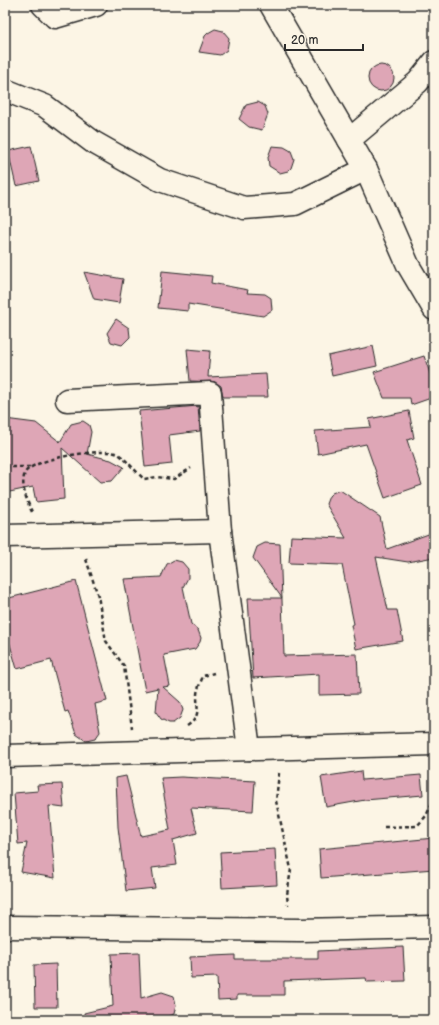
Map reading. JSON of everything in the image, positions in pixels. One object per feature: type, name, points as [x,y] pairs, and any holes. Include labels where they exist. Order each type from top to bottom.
[{"type":"street","points":[[43,5],[54,17],[96,5]]},
{"type":"street","points":[[271,5],[366,169],[408,264],[434,309]]},
{"type":"street","points":[[349,140],[418,82],[434,62]]},
{"type":"street","points":[[5,90],[45,106],[93,142],[160,180],[244,208],[295,204],[366,169]]},
{"type":"street","points":[[67,400],[210,393],[220,531],[249,749]]},
{"type":"street","points":[[5,536],[220,531]]},
{"type":"street","points":[[5,756],[434,744]]},
{"type":"street","points":[[5,927],[293,930],[434,927]]},
{"type":"path","points":[[5,467],[30,467],[78,454],[99,451],[118,454],[144,479],[157,477],[174,479],[190,468],[216,469]]},
{"type":"path","points":[[30,467],[25,474],[24,490],[42,535]]},
{"type":"path","points":[[82,534],[86,564],[94,579],[106,641],[124,666],[131,727],[138,729]]},
{"type":"path","points":[[182,729],[195,721],[198,708],[197,693],[203,676],[238,667]]},
{"type":"path","points":[[282,748],[276,801],[291,869],[286,895],[293,930]]},
{"type":"path","points":[[384,827],[417,826],[426,816],[434,799]]},
{"type":"building","points":[[215,29],[223,31],[229,38],[227,50],[220,55],[199,52],[205,36]]},
{"type":"building","points":[[381,65],[390,69],[394,78],[390,87],[381,91],[372,87],[368,78],[372,69]]},
{"type":"building","points":[[258,102],[265,106],[268,114],[262,130],[249,127],[239,119],[246,105]]},
{"type":"building","points":[[31,146],[39,181],[16,186],[8,151]]},
{"type":"building","points":[[272,146],[284,147],[291,151],[294,159],[291,168],[288,171],[280,173],[269,166],[268,157]]},
{"type":"building","points":[[162,271],[212,276],[211,283],[248,290],[247,293],[265,294],[271,298],[272,310],[263,316],[188,304],[188,311],[158,308]]},
{"type":"building","points":[[84,272],[123,279],[119,303],[94,299]]},
{"type":"building","points":[[116,319],[129,328],[130,337],[122,345],[111,342],[107,333]]},
{"type":"building","points":[[373,346],[377,366],[332,376],[328,356]]},
{"type":"building","points":[[187,349],[210,351],[208,377],[266,374],[268,397],[223,397],[221,386],[215,382],[190,381]]},
{"type":"building","points":[[424,356],[434,385],[434,397],[411,405],[410,398],[384,398],[374,372]]},
{"type":"building","points":[[198,406],[200,431],[169,435],[172,464],[145,467],[139,411]]},
{"type":"building","points":[[409,411],[414,438],[407,440],[422,485],[385,498],[366,444],[318,454],[315,431],[371,427],[369,419]]},
{"type":"building","points":[[5,419],[36,423],[60,442],[71,424],[83,421],[89,425],[91,432],[87,454],[111,460],[124,467],[112,481],[100,482],[62,448],[64,499],[36,502],[33,487],[5,493]]},
{"type":"building","points":[[340,490],[380,517],[387,549],[434,532],[434,557],[408,562],[376,557],[388,610],[397,610],[403,641],[356,649],[351,625],[354,624],[342,565],[289,563],[291,536],[346,538],[326,504],[332,493]]},
{"type":"building","points":[[265,543],[280,544],[282,598],[253,558],[257,547]]},
{"type":"building","points":[[174,560],[182,562],[188,569],[188,578],[183,587],[191,624],[198,630],[201,638],[195,649],[164,655],[170,686],[163,687],[180,702],[183,710],[180,718],[173,723],[169,723],[161,719],[156,712],[158,688],[145,691],[124,579],[161,577],[167,564]]},
{"type":"building","points":[[76,581],[107,701],[95,704],[100,732],[95,739],[86,741],[76,734],[68,711],[65,712],[51,660],[17,669],[5,627],[5,599]]},
{"type":"building","points":[[248,598],[282,598],[284,656],[357,654],[359,694],[319,695],[319,674],[253,678]]},
{"type":"building","points":[[361,771],[362,780],[421,775],[423,795],[365,800],[326,807],[321,777]]},
{"type":"building","points":[[126,776],[141,836],[170,830],[161,778],[181,777],[255,781],[253,811],[191,808],[197,833],[173,840],[177,865],[152,868],[155,888],[126,891],[118,827],[116,778]]},
{"type":"building","points":[[62,784],[64,808],[49,806],[55,878],[21,872],[27,843],[18,844],[14,793],[38,791],[37,785]]},
{"type":"building","points":[[434,838],[434,869],[321,878],[319,849]]},
{"type":"building","points":[[275,849],[277,885],[222,888],[220,852]]},
{"type":"building","points":[[403,947],[405,981],[367,982],[366,978],[284,981],[284,995],[237,995],[237,999],[218,1000],[217,977],[191,978],[190,957],[235,955],[235,959],[318,959],[318,951]]},
{"type":"building","points":[[139,953],[141,998],[162,992],[174,996],[176,1005],[174,1014],[166,1018],[156,1020],[85,1020],[84,1013],[113,1006],[111,954]]},
{"type":"building","points":[[56,964],[57,1007],[35,1007],[34,965]]}]
